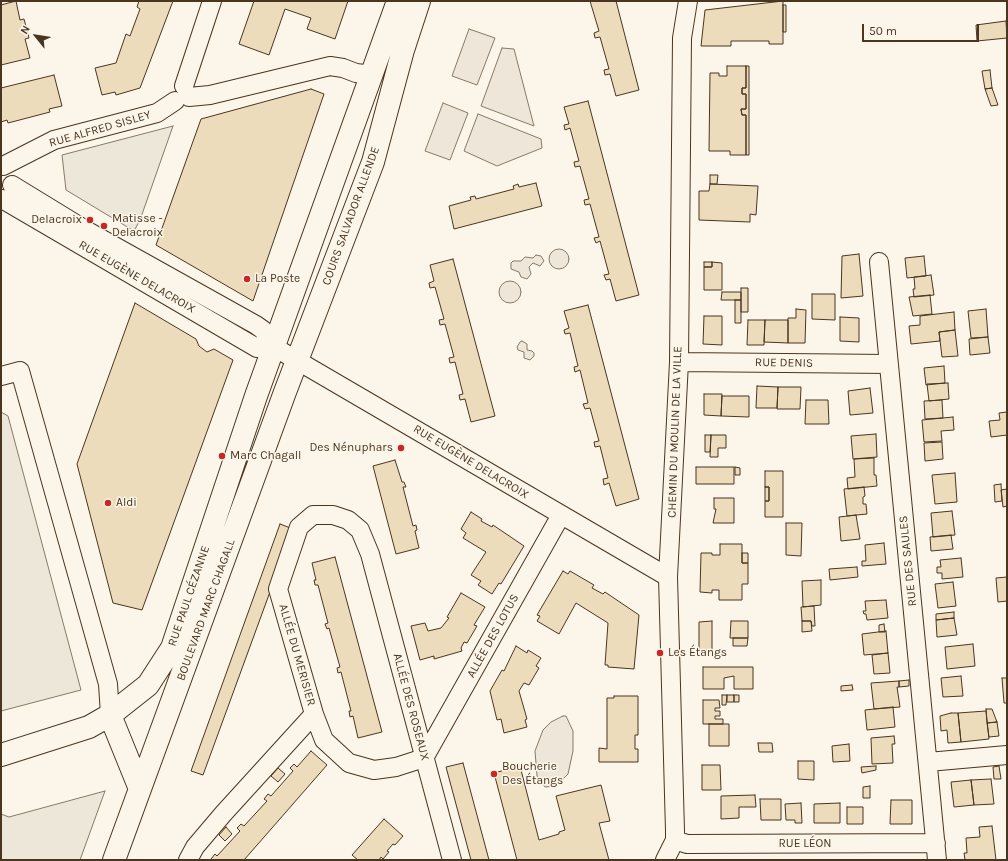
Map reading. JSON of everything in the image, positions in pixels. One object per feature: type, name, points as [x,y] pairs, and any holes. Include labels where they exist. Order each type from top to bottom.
[{"type":"main road","points":[[274,347],[373,75],[398,1]]},
{"type":"main road","name":"COURS SALVADOR ALLENDE","points":[[297,360],[373,162],[402,50],[419,1]]},
{"type":"main road","name":"RUE PAUL CÉZANNE","points":[[1,755],[89,727],[110,715],[148,686],[172,648],[274,347]]},
{"type":"main road","name":"BOULEVARD MARC CHAGALL","points":[[114,860],[297,360]]},
{"type":"main road","points":[[110,715],[140,789]]},
{"type":"street","points":[[212,1],[183,95],[210,95],[330,66],[343,68],[356,73],[373,75]]},
{"type":"street","name":"CHEMIN DU MOULIN DE LA VILLE","points":[[665,860],[675,840],[668,577],[679,362],[682,38],[688,1]]},
{"type":"street","name":"RUE ALFRED SISLEY","points":[[2,166],[54,140],[157,113],[183,95]]},
{"type":"street","points":[[2,166],[10,175],[5,195]]},
{"type":"street","name":"RUE EUGÈNE DELACROIX","points":[[5,195],[90,233],[256,325],[263,330],[274,347],[668,577]]},
{"type":"street","name":"RUE DES SAULES","points":[[879,262],[937,852]]},
{"type":"street","name":"RUE DENIS","points":[[679,362],[889,364]]},
{"type":"street","points":[[1,376],[20,371],[108,684],[110,715]]},
{"type":"street","name":"ALLÉE DU MERISIER","points":[[188,860],[195,846],[314,714],[278,589],[299,527],[313,515],[333,515],[348,520],[360,530],[370,554]]},
{"type":"street","name":"ALLÉE DES LOTUS","points":[[424,758],[561,515]]},
{"type":"street","name":"ALLÉE DES ROSEAUX","points":[[370,554],[452,860]]},
{"type":"street","points":[[314,714],[324,740],[349,763],[374,770],[396,767],[424,758]]},
{"type":"street","points":[[928,762],[1007,755]]},
{"type":"street","name":"RUE LÉON","points":[[675,840],[687,844],[937,852]]},
{"type":"shaded area","points":[[469,29],[495,38],[477,85],[452,76]]},
{"type":"shaded area","points":[[502,48],[514,49],[534,126],[481,106]]},
{"type":"shaded area","points":[[443,103],[468,113],[450,160],[425,151]]},
{"type":"shaded area","points":[[478,114],[541,139],[542,148],[497,166],[464,151]]},
{"type":"shaded area","points":[[173,126],[140,220],[134,231],[66,190],[62,155]]},
{"type":"shaded area","points":[[559,249],[566,252],[569,259],[566,266],[559,269],[552,266],[549,259],[552,252]]},
{"type":"shaded area","points":[[536,255],[541,256],[544,261],[540,266],[533,263],[529,267],[531,274],[527,279],[521,277],[519,272],[511,269],[511,263],[513,261],[521,261],[525,257],[533,258]]},
{"type":"shaded area","points":[[510,281],[518,284],[521,292],[518,300],[510,303],[502,300],[499,292],[502,284]]},
{"type":"shaded area","points":[[522,341],[527,344],[527,350],[534,353],[534,356],[530,360],[524,358],[524,352],[518,350],[517,347]]},
{"type":"shaded area","points":[[1,412],[8,416],[81,690],[1,711]]},
{"type":"shaded area","points":[[566,716],[573,731],[573,751],[568,774],[556,786],[545,787],[537,776],[535,751],[543,730],[551,722]]},
{"type":"shaded area","points":[[105,791],[80,860],[1,860],[1,814],[9,817]]},
{"type":"building","points":[[16,1],[20,20],[24,19],[29,38],[25,39],[30,58],[1,65],[1,5]]},
{"type":"building","points":[[139,1],[173,1],[140,88],[116,95],[115,92],[102,95],[95,68],[116,63],[126,34],[130,36],[140,9],[137,7]]},
{"type":"building","points":[[254,1],[348,1],[335,39],[307,29],[311,18],[285,9],[269,55],[239,44]]},
{"type":"building","points":[[590,1],[616,1],[639,90],[616,96],[610,74],[605,75],[604,70],[609,69],[600,37],[595,38],[594,33],[599,31]]},
{"type":"building","points":[[783,1],[783,44],[769,44],[769,41],[731,41],[731,46],[701,46],[705,10]]},
{"type":"building","points":[[783,5],[786,5],[786,32],[783,32]]},
{"type":"building","points":[[1006,21],[1007,38],[977,41],[976,25]]},
{"type":"building","points":[[727,66],[746,66],[746,88],[742,88],[742,94],[746,94],[746,109],[741,109],[742,115],[746,115],[746,155],[730,155],[730,151],[709,151],[710,73],[719,73],[719,76],[727,76]]},
{"type":"building","points":[[746,66],[749,66],[749,155],[746,155],[746,115],[742,115],[741,109],[746,109],[746,94],[742,94],[742,88],[746,88]]},
{"type":"building","points":[[990,70],[992,88],[985,89],[982,71]]},
{"type":"building","points":[[54,75],[62,106],[49,109],[50,112],[8,123],[7,120],[1,122],[1,88]]},
{"type":"building","points":[[992,88],[998,105],[991,106],[985,89]]},
{"type":"building","points":[[311,89],[324,94],[253,301],[156,245],[201,119]]},
{"type":"building","points":[[588,101],[639,295],[616,301],[610,279],[606,280],[604,275],[609,274],[600,241],[596,243],[594,238],[599,237],[590,204],[585,205],[584,200],[589,199],[580,166],[575,167],[574,162],[579,161],[570,128],[565,130],[564,125],[569,124],[564,107]]},
{"type":"building","points":[[710,175],[718,175],[717,184],[710,184]]},
{"type":"building","points":[[536,183],[542,206],[454,229],[449,206],[471,200],[470,197],[475,196],[476,199],[514,189],[513,186],[518,184],[519,187]]},
{"type":"building","points":[[710,184],[758,186],[756,215],[750,214],[750,222],[699,220],[699,191],[709,191]]},
{"type":"building","points":[[859,254],[863,296],[841,298],[842,256]]},
{"type":"building","points":[[924,256],[926,276],[907,278],[905,258]]},
{"type":"building","points":[[453,259],[495,416],[471,422],[465,399],[460,400],[459,395],[463,394],[455,362],[450,363],[449,358],[454,357],[445,324],[440,325],[439,320],[444,319],[435,287],[430,288],[429,283],[434,281],[430,265]]},
{"type":"building","points":[[704,262],[712,262],[712,267],[704,267]]},
{"type":"building","points":[[712,262],[722,263],[722,290],[704,290],[704,267],[712,267]]},
{"type":"building","points":[[931,275],[934,295],[914,297],[914,277]]},
{"type":"building","points":[[741,288],[748,288],[748,312],[741,312]]},
{"type":"building","points":[[722,292],[741,292],[741,300],[721,300]]},
{"type":"building","points":[[812,294],[835,294],[835,320],[812,319]]},
{"type":"building","points":[[930,295],[932,314],[913,316],[909,297]]},
{"type":"building","points":[[735,300],[741,300],[741,323],[735,323]]},
{"type":"building","points":[[135,303],[196,339],[199,346],[207,352],[214,349],[233,360],[142,610],[113,603],[77,464]]},
{"type":"building","points":[[588,305],[639,499],[616,506],[609,483],[604,485],[603,479],[608,478],[600,446],[595,447],[594,442],[599,441],[590,408],[585,409],[583,404],[588,403],[580,370],[575,372],[574,367],[578,366],[570,333],[565,334],[564,330],[569,328],[564,311]]},
{"type":"building","points":[[796,309],[806,310],[805,343],[788,343],[788,318],[796,318]]},
{"type":"building","points":[[986,309],[988,337],[971,338],[968,311]]},
{"type":"building","points":[[954,312],[955,330],[939,332],[940,341],[911,344],[909,326],[920,325],[920,316]]},
{"type":"building","points":[[704,316],[722,316],[722,345],[703,344]]},
{"type":"building","points":[[840,317],[859,318],[859,342],[840,341]]},
{"type":"building","points":[[748,320],[765,320],[764,345],[747,345]]},
{"type":"building","points":[[765,320],[788,320],[788,343],[764,342]]},
{"type":"building","points":[[955,330],[958,356],[942,357],[939,332]]},
{"type":"building","points":[[988,337],[990,353],[970,355],[969,339]]},
{"type":"building","points":[[944,366],[945,383],[926,385],[924,368]]},
{"type":"building","points":[[948,383],[949,399],[929,401],[927,384]]},
{"type":"building","points":[[757,386],[778,387],[777,408],[756,408]]},
{"type":"building","points":[[778,387],[801,387],[800,409],[777,409]]},
{"type":"building","points":[[870,388],[873,413],[850,415],[848,391]]},
{"type":"building","points":[[704,394],[722,394],[721,416],[704,415]]},
{"type":"building","points":[[722,396],[749,396],[749,417],[721,416]]},
{"type":"building","points":[[806,400],[828,400],[829,424],[805,424]]},
{"type":"building","points":[[942,400],[943,418],[925,419],[924,401]]},
{"type":"building","points":[[1007,412],[1007,435],[991,437],[989,421],[1000,420],[999,413]]},
{"type":"building","points":[[953,417],[954,430],[941,431],[942,441],[924,442],[922,420]]},
{"type":"building","points":[[876,434],[877,457],[853,459],[851,436]]},
{"type":"building","points":[[705,435],[711,435],[710,452],[705,452]]},
{"type":"building","points":[[711,435],[726,435],[726,448],[718,448],[718,457],[710,457]]},
{"type":"building","points":[[942,442],[943,459],[925,461],[924,443]]},
{"type":"building","points":[[874,458],[874,475],[876,475],[877,486],[848,489],[847,478],[855,477],[854,459]]},
{"type":"building","points":[[395,460],[402,482],[404,482],[406,487],[403,487],[413,526],[416,525],[417,530],[415,531],[419,548],[396,554],[373,466]]},
{"type":"building","points":[[696,467],[734,467],[734,484],[696,484]]},
{"type":"building","points":[[735,467],[740,468],[740,475],[735,475]]},
{"type":"building","points":[[765,471],[783,471],[783,517],[765,517],[765,501],[769,501],[769,487],[765,487]]},
{"type":"building","points":[[955,473],[957,502],[935,504],[932,475]]},
{"type":"building","points":[[1001,484],[1002,501],[995,502],[994,485]]},
{"type":"building","points":[[765,487],[769,487],[769,501],[765,501]]},
{"type":"building","points":[[864,487],[865,496],[863,497],[863,504],[866,504],[867,514],[847,516],[844,489]]},
{"type":"building","points":[[1007,489],[1007,506],[1003,507],[1001,490]]},
{"type":"building","points":[[714,498],[734,498],[734,523],[713,523],[716,509],[714,509]]},
{"type":"building","points":[[952,511],[955,535],[933,537],[931,513]]},
{"type":"building","points":[[471,512],[482,519],[481,521],[492,527],[493,525],[524,546],[501,584],[499,583],[492,594],[478,585],[481,581],[471,575],[486,552],[463,538],[466,533],[461,529]]},
{"type":"building","points":[[856,515],[860,539],[841,541],[839,517]]},
{"type":"building","points":[[786,523],[802,523],[801,556],[786,555]]},
{"type":"building","points":[[280,524],[293,529],[203,775],[191,771]]},
{"type":"building","points":[[951,535],[953,549],[931,551],[930,537]]},
{"type":"building","points":[[884,543],[886,564],[862,566],[862,561],[866,561],[865,545]]},
{"type":"building","points":[[720,544],[742,544],[742,563],[748,563],[748,584],[742,584],[742,600],[719,600],[719,590],[712,590],[712,593],[700,592],[701,553],[720,555]]},
{"type":"building","points":[[742,553],[748,553],[748,563],[742,563]]},
{"type":"building","points":[[335,557],[382,732],[358,738],[353,716],[350,717],[349,711],[351,711],[341,672],[338,673],[337,668],[340,667],[329,628],[327,629],[325,624],[328,623],[318,585],[315,585],[314,580],[316,580],[312,563]]},
{"type":"building","points":[[961,558],[963,577],[942,579],[942,573],[937,573],[937,567],[941,567],[940,560]]},
{"type":"building","points":[[857,567],[858,577],[830,580],[829,569]]},
{"type":"building","points":[[563,571],[568,574],[570,571],[594,585],[592,588],[603,594],[605,592],[639,615],[634,669],[608,667],[608,665],[605,665],[608,623],[576,603],[559,634],[537,621],[540,616],[537,615]]},
{"type":"building","points":[[1007,577],[1007,601],[998,602],[996,578]]},
{"type":"building","points":[[821,580],[821,605],[803,607],[802,581]]},
{"type":"building","points":[[953,582],[956,606],[938,608],[935,584]]},
{"type":"building","points":[[461,593],[485,607],[474,625],[477,626],[467,643],[464,642],[461,648],[462,651],[434,659],[434,656],[420,660],[411,626],[425,623],[428,631],[441,628],[449,618],[447,617]]},
{"type":"building","points":[[886,600],[888,618],[867,620],[866,614],[864,614],[863,611],[866,611],[865,601]]},
{"type":"building","points":[[814,606],[815,626],[812,626],[811,621],[802,621],[801,607]]},
{"type":"building","points":[[954,612],[954,618],[936,620],[936,614]]},
{"type":"building","points":[[954,618],[957,635],[937,637],[936,620]]},
{"type":"building","points":[[712,621],[712,650],[699,650],[699,622]]},
{"type":"building","points":[[731,621],[748,621],[748,638],[730,638]]},
{"type":"building","points":[[802,621],[811,621],[812,631],[802,632]]},
{"type":"building","points":[[884,624],[885,632],[879,632],[879,625]]},
{"type":"building","points":[[886,631],[888,653],[864,655],[862,634]]},
{"type":"building","points":[[733,638],[748,638],[747,646],[733,646]]},
{"type":"building","points":[[973,644],[975,666],[947,669],[945,647]]},
{"type":"building","points":[[516,646],[527,653],[528,650],[541,658],[536,666],[539,668],[529,685],[524,683],[519,691],[527,719],[525,720],[527,727],[504,733],[501,719],[497,720],[490,691],[502,670],[504,671]]},
{"type":"building","points":[[888,653],[890,673],[874,674],[872,655]]},
{"type":"building","points":[[703,667],[753,667],[753,689],[734,689],[734,676],[724,678],[724,689],[703,689]]},
{"type":"building","points":[[961,676],[963,696],[943,697],[941,678]]},
{"type":"building","points":[[1002,678],[1007,678],[1007,703],[1004,703]]},
{"type":"building","points":[[909,680],[909,686],[899,687],[899,681]]},
{"type":"building","points":[[899,681],[899,687],[897,687],[900,707],[874,709],[871,683]]},
{"type":"building","points":[[852,685],[853,690],[841,691],[841,686]]},
{"type":"building","points":[[722,695],[727,695],[726,705],[722,705]]},
{"type":"building","points":[[727,695],[734,695],[734,702],[727,702]]},
{"type":"building","points":[[734,695],[739,695],[739,702],[734,702]]},
{"type":"building","points":[[614,696],[638,696],[638,735],[635,735],[635,749],[638,749],[638,762],[599,762],[599,748],[607,749],[607,698],[614,698]]},
{"type":"building","points":[[703,700],[719,700],[720,708],[715,708],[715,711],[720,711],[720,716],[715,716],[715,719],[723,719],[723,724],[703,724]]},
{"type":"building","points":[[893,707],[895,727],[867,730],[865,710]]},
{"type":"building","points":[[986,709],[992,709],[997,722],[987,723]]},
{"type":"building","points":[[986,711],[989,739],[961,742],[958,713]]},
{"type":"building","points":[[958,713],[961,742],[948,743],[947,730],[941,731],[940,716]]},
{"type":"building","points":[[997,722],[999,736],[989,737],[987,723]]},
{"type":"building","points":[[709,724],[729,724],[729,746],[709,746]]},
{"type":"building","points":[[894,736],[895,744],[892,744],[893,763],[872,764],[871,738]]},
{"type":"building","points":[[758,743],[772,743],[773,752],[759,752]]},
{"type":"building","points":[[849,744],[850,761],[833,762],[832,746]]},
{"type":"building","points":[[311,751],[327,765],[244,860],[212,860],[211,859],[215,854],[217,856],[240,831],[237,828],[241,824],[244,826],[267,801],[264,799],[268,794],[271,796],[293,771],[290,768],[294,764],[297,767]]},
{"type":"building","points":[[798,761],[814,761],[814,780],[798,779]]},
{"type":"building","points":[[463,763],[489,860],[471,860],[446,767]]},
{"type":"building","points":[[702,765],[720,765],[721,790],[702,790]]},
{"type":"building","points":[[520,766],[539,840],[559,834],[559,832],[565,830],[556,796],[601,785],[610,821],[599,823],[609,860],[517,860],[494,773]]},
{"type":"building","points":[[876,766],[876,770],[862,773],[861,767]]},
{"type":"building","points":[[999,766],[1001,779],[994,779],[993,767]]},
{"type":"building","points":[[278,768],[285,774],[278,782],[271,776]]},
{"type":"building","points":[[991,779],[994,804],[974,805],[971,780]]},
{"type":"building","points":[[971,780],[974,805],[954,807],[951,782]]},
{"type":"building","points":[[870,786],[870,798],[863,798],[863,787]]},
{"type":"building","points":[[755,795],[756,807],[739,807],[739,818],[721,819],[721,796]]},
{"type":"building","points":[[760,799],[781,799],[781,820],[761,820]]},
{"type":"building","points":[[891,800],[912,800],[912,824],[890,824]]},
{"type":"building","points":[[801,803],[802,823],[795,823],[795,820],[786,820],[785,804]]},
{"type":"building","points":[[840,803],[840,823],[814,823],[814,804]]},
{"type":"building","points":[[847,807],[863,807],[863,824],[847,824]]},
{"type":"building","points":[[384,819],[403,836],[395,845],[393,844],[383,859],[381,857],[379,860],[358,860],[352,855]]},
{"type":"building","points":[[992,826],[996,860],[965,860],[964,853],[967,853],[966,838],[980,837],[979,827]]},
{"type":"building","points":[[226,827],[232,834],[225,841],[219,835]]},
{"type":"place","name":"Delacroix","points":[[90,220]]},
{"type":"place","name":"Matisse - Delacroix","points":[[104,226]]},
{"type":"place","name":"La Poste","points":[[247,279]]},
{"type":"place","name":"Des Nénuphars","points":[[401,448]]},
{"type":"place","name":"Marc Chagall","points":[[222,456]]},
{"type":"place","name":"Aldi","points":[[108,503]]},
{"type":"place","name":"Les Étangs","points":[[660,653]]},
{"type":"place","name":"Boucherie Des Étangs","points":[[494,774]]}]
